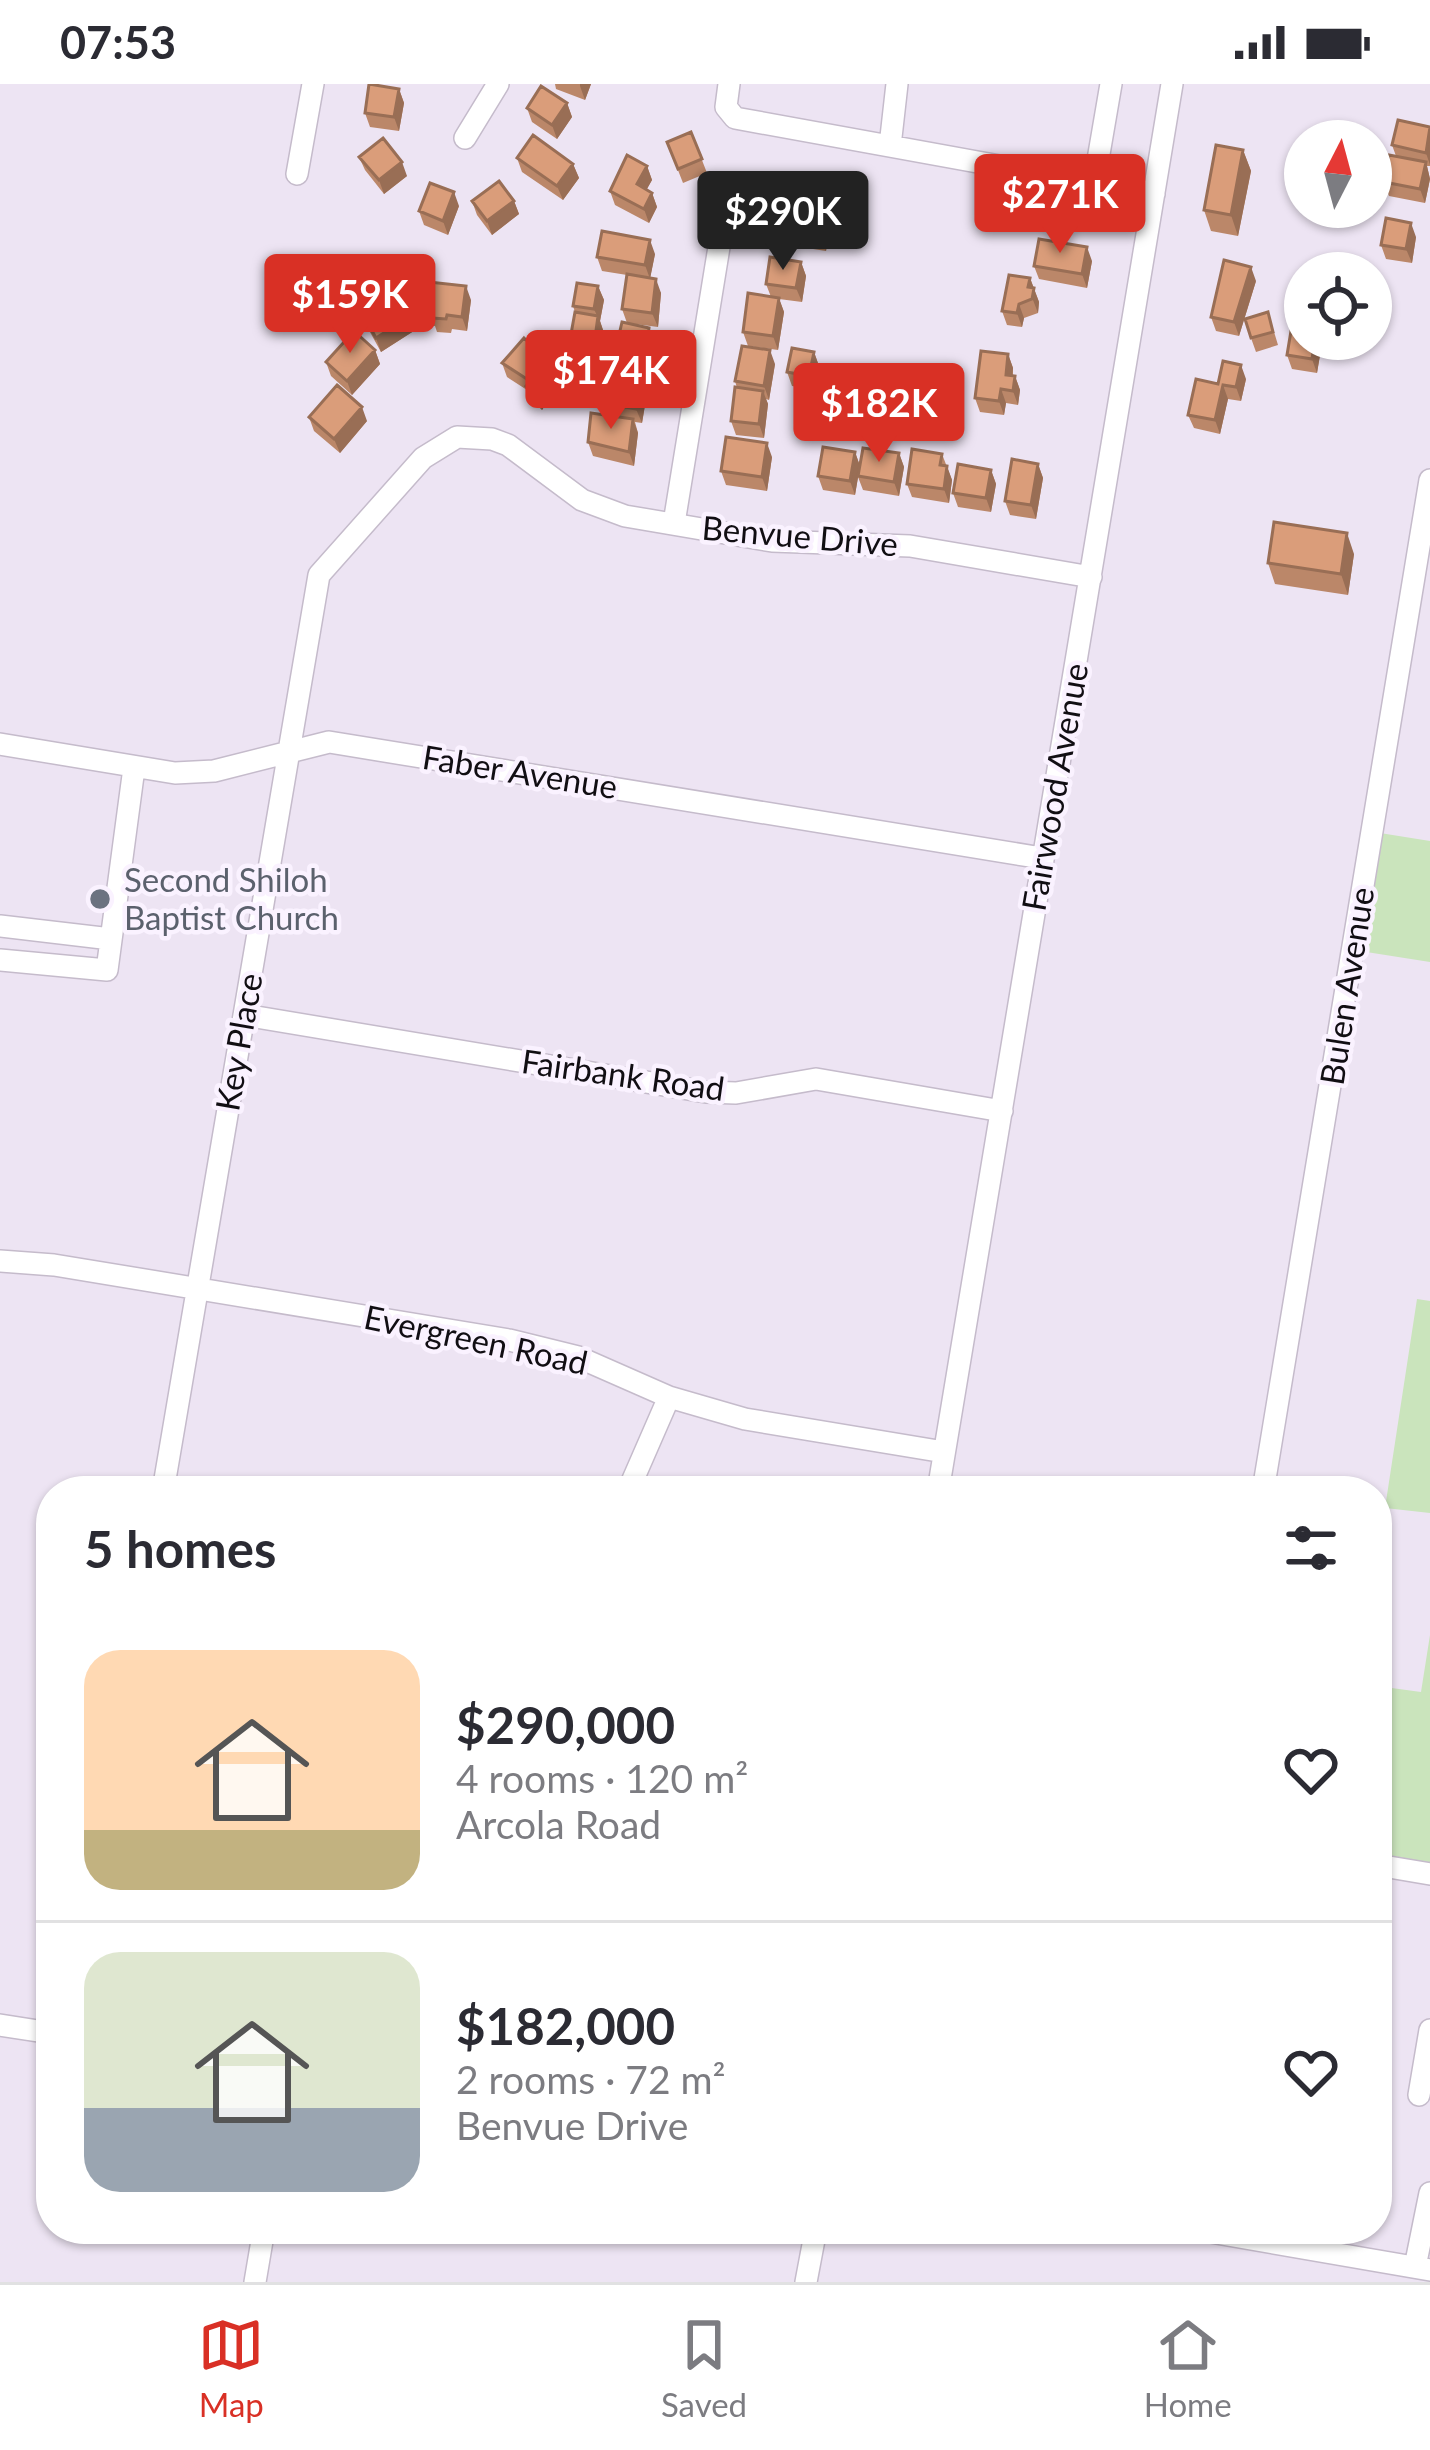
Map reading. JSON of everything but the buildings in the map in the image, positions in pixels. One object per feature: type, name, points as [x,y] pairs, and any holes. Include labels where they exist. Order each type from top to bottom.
[{"type":"street","points":[[297,174],[313,84]]},
{"type":"street","points":[[465,138],[498,84]]},
{"type":"street","points":[[729,84],[726,107],[735,118],[1154,194]]},
{"type":"street","points":[[1094,183],[1111,84]]},
{"type":"street","name":"Fairwood Avenue","points":[[940,1476],[1172,84]]},
{"type":"street","points":[[890,146],[891,85]]},
{"type":"street","points":[[674,523],[720,241]]},
{"type":"street","name":"Benvue Drive","points":[[457,437],[508,445],[583,500],[626,516],[772,541],[910,546],[1091,577]]},
{"type":"street","name":"Key Place","points":[[166,1476],[319,574],[423,458],[457,437]]},
{"type":"street","name":"Bulen Avenue","points":[[1265,1476],[1430,480]]},
{"type":"street","name":"Faber Avenue","points":[[0,744],[134,768],[214,771],[329,742],[1042,858]]},
{"type":"street","points":[[0,960],[107,970],[134,768]]},
{"type":"street","points":[[0,926],[111,939]]},
{"type":"street","name":"Fairbank Road","points":[[244,1015],[706,1092],[736,1093],[817,1079],[1002,1111]]},
{"type":"street","name":"Evergreen Road","points":[[0,1262],[54,1264],[509,1340],[578,1358],[669,1397],[746,1420],[944,1452]]},
{"type":"street","points":[[635,1476],[669,1397]]},
{"type":"street","points":[[1392,1868],[1430,1874]]},
{"type":"street","points":[[0,2025],[36,2031]]},
{"type":"street","points":[[1419,2095],[1430,2030]]},
{"type":"street","points":[[1273,2244],[1422,2272],[1430,2193]]},
{"type":"street","points":[[255,2282],[261,2244]]},
{"type":"street","points":[[806,2282],[813,2244]]},
{"type":"green space","points":[[1380,833],[1430,841],[1430,962],[1360,951]]},
{"type":"green space","points":[[1417,1299],[1430,1301],[1430,1513],[1392,1509],[1390,1476]]},
{"type":"green space","points":[[1430,1635],[1430,1863],[1392,1856],[1392,1688],[1421,1692]]},
{"type":"place","name":"Second Shiloh Baptist Church","points":[[100,899]]}]
